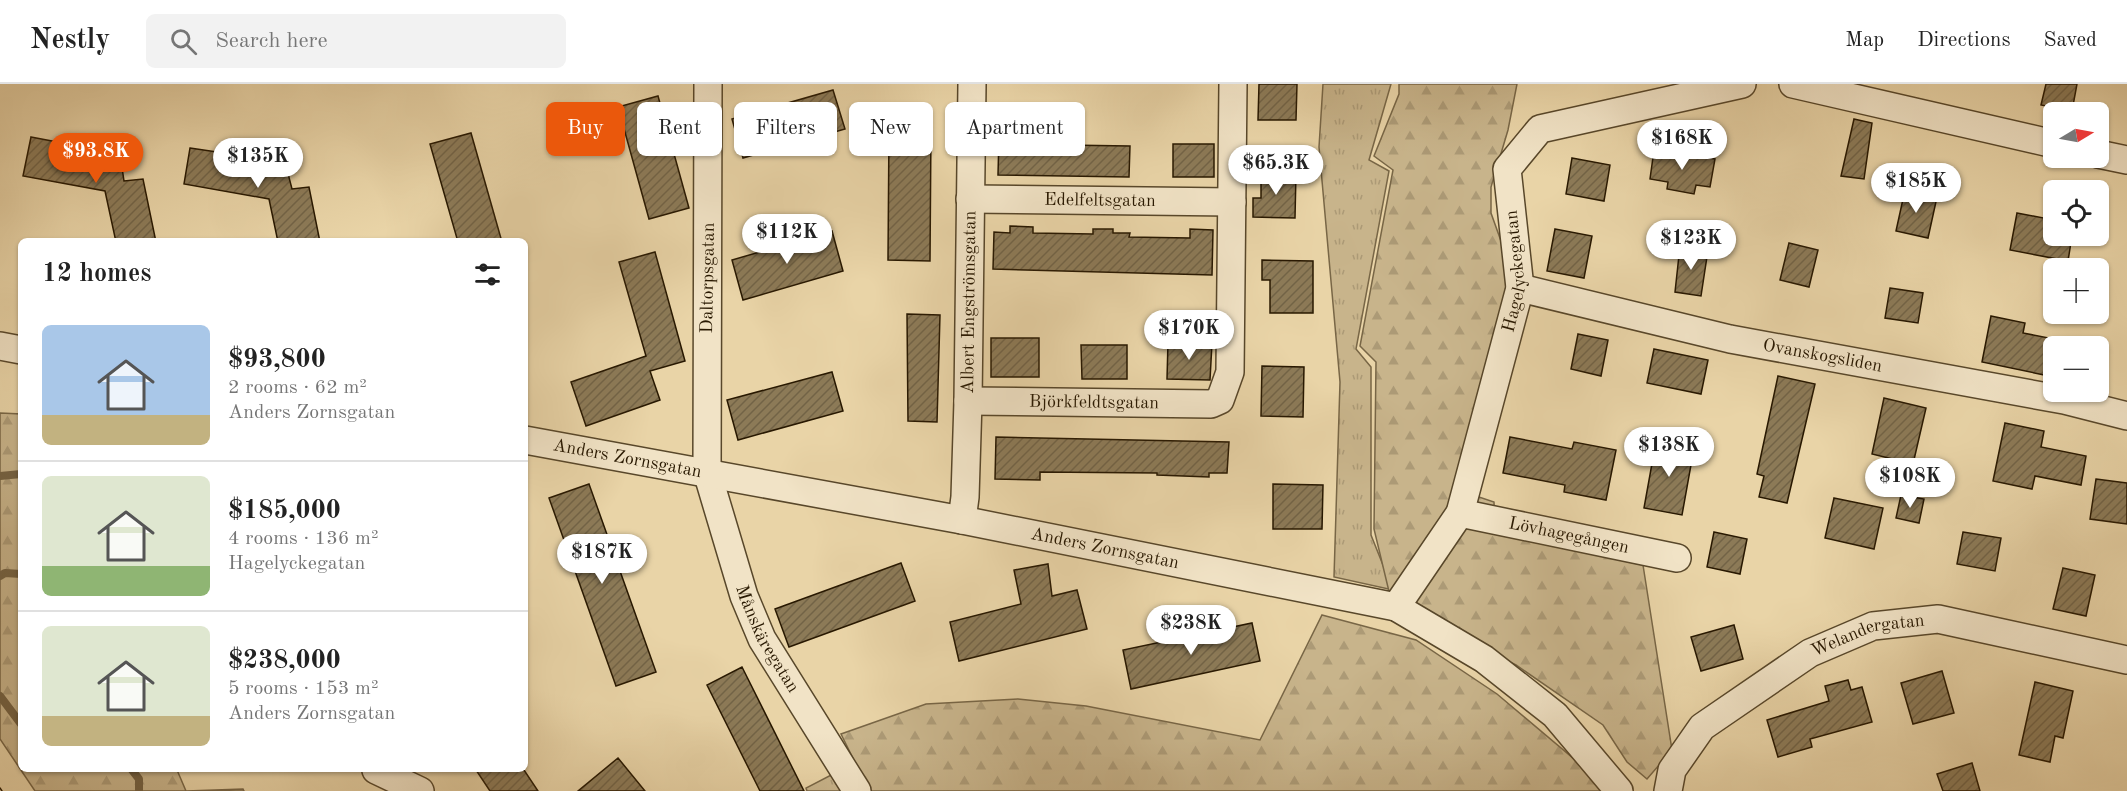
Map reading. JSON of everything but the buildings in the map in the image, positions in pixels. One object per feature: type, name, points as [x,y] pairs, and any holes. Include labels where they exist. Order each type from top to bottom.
[{"type":"street","name":"Daltorpsgatan","points":[[707,472],[708,84]]},
{"type":"street","name":"Albert Engströmsgatan","points":[[962,520],[965,498],[968,401],[972,84]]},
{"type":"street","points":[[1232,202],[1233,84]]},
{"type":"street","name":"Hagelyckegatan","points":[[1396,607],[1460,513],[1520,288],[1507,169],[1540,129],[1742,84]]},
{"type":"street","points":[[1793,84],[2043,141]]},
{"type":"street","points":[[2109,156],[2127,160]]},
{"type":"street","name":"Edelfeltsgatan","points":[[970,199],[1232,202]]},
{"type":"street","name":"Björkfeldtsgatan","points":[[968,401],[1211,404],[1220,400],[1230,372],[1232,202]]},
{"type":"street","name":"Ovanskogsliden","points":[[1520,288],[1730,339],[2064,400],[2127,416]]},
{"type":"street","points":[[0,346],[18,349]]},
{"type":"street","name":"Anders Zornsgatan","points":[[528,441],[962,520],[1396,607],[1484,659],[1555,716],[1619,791]]},
{"type":"street","name":"Månskäregatan","points":[[707,472],[744,596],[762,639],[857,791]]},
{"type":"street","name":"Lövhagegången","points":[[1460,513],[1677,558]]},
{"type":"street","name":"Welandergatan","points":[[1668,791],[1672,770],[1702,727],[1810,653],[1873,626],[1938,619],[2127,660]]},
{"type":"street","points":[[380,772],[420,791]]},
{"type":"green space","points":[[1323,84],[1391,84],[1369,160],[1389,171],[1356,349],[1371,367],[1371,535],[1393,590],[1334,577],[1340,382],[1319,147]]},
{"type":"green space","points":[[1399,84],[1517,84],[1508,130],[1491,187],[1491,213],[1516,283],[1464,492],[1494,502],[1495,533],[1643,565],[1672,750],[1647,779],[1627,762],[1603,725],[1516,665],[1392,604],[1374,529],[1376,362],[1360,346],[1393,170],[1374,156],[1399,94]]},
{"type":"green space","points":[[0,413],[18,414],[18,766],[0,739]]},
{"type":"green space","points":[[1322,615],[1416,640],[1497,694],[1612,791],[869,791],[841,734],[926,704],[1018,699],[1086,706],[1260,740]]},
{"type":"green space","points":[[22,772],[178,772],[186,791],[35,791]]},
{"type":"green space","points":[[835,773],[847,791],[807,791],[806,788]]},
{"type":"green space","points":[[243,789],[244,791],[186,791]]},
{"type":"waterway","points":[[0,476],[18,474]]},
{"type":"waterway","points":[[0,576],[5,573],[18,574]]},
{"type":"waterway","points":[[0,696],[18,720]]},
{"type":"waterway","points":[[134,772],[139,779],[139,791]]}]
